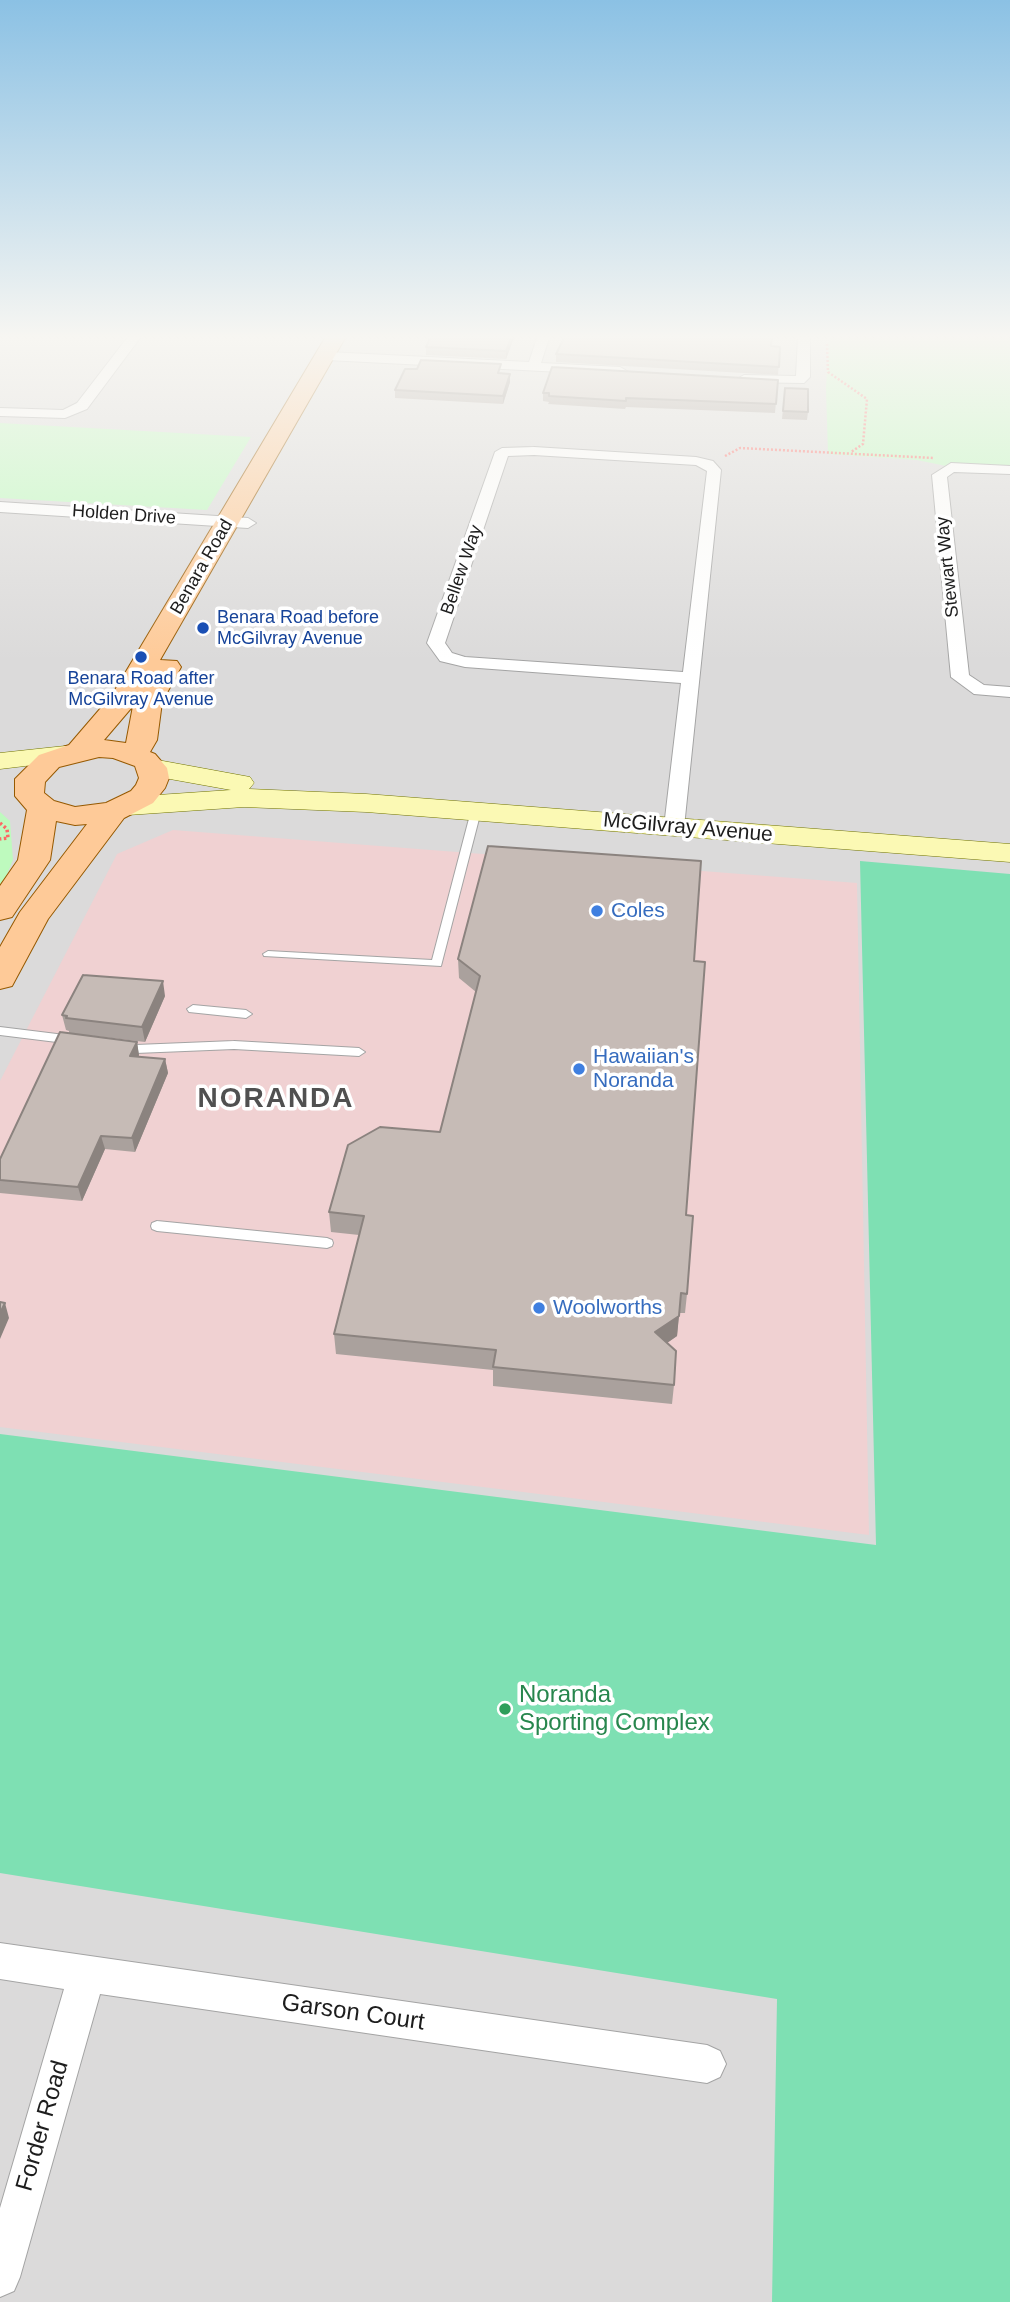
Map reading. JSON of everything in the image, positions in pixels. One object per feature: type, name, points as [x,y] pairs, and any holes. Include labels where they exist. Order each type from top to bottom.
[{"type":"main road","name":"Benara Road","points":[[72,752],[124,699],[284,445]]},
{"type":"main road","name":"Benara Road","points":[[121,808],[150,788],[154,778],[143,761],[142,740],[148,702],[238,522]]},
{"type":"main road","points":[[0,761],[108,749],[143,761]]},
{"type":"main road","points":[[0,910],[34,860],[24,794],[30,779],[38,770],[72,752]]},
{"type":"main road","name":"McGilvray Avenue","points":[[143,761],[366,803]]},
{"type":"main road","points":[[24,794],[75,816],[121,808]]},
{"type":"main road","name":"McGilvray Avenue","points":[[121,808],[244,798],[366,803],[1010,853]]},
{"type":"main road","points":[[0,978],[32,919],[121,808]]},
{"type":"street","name":"Bellew Way","points":[[690,678],[465,662],[446,657],[436,643],[502,452],[548,452],[708,464]]},
{"type":"street","points":[[674,827],[714,470],[708,464]]},
{"type":"street","name":"Stewart Way","points":[[1010,470],[951,467],[939,475],[960,677],[980,690],[1010,692]]},
{"type":"street","name":"Holden Drive","points":[[0,507],[238,522]]},
{"type":"street","name":"Garson Court","points":[[0,1961],[707,2064]]},
{"type":"street","name":"Forder Road","points":[[0,2277],[87,1974]]},
{"type":"lane","points":[[268,954],[437,964],[476,811]]},
{"type":"lane","points":[[193,1009],[246,1014]]},
{"type":"lane","points":[[0,1031],[85,1042]]},
{"type":"lane","points":[[110,1045],[136,1049],[234,1045],[359,1052]]},
{"type":"lane","points":[[157,1226],[327,1243]]},
{"type":"path","points":[[851,453],[861,445]]},
{"type":"path","points":[[708,464],[740,448],[949,459],[966,468]]},
{"type":"path","points":[[0,823],[6,829],[8,838],[0,839]]},
{"type":"shaded area","points":[[0,445],[1010,445],[1010,2302],[0,2302]]},
{"type":"shaded area","points":[[173,830],[857,883],[869,1535],[0,1427],[0,1081],[117,854]]},
{"type":"green space","points":[[0,445],[246,445],[207,510],[0,498]]},
{"type":"green space","points":[[828,445],[1010,445],[1010,470],[951,467],[917,460],[828,454]]},
{"type":"green space","points":[[0,812],[10,821],[13,860],[0,891]]},
{"type":"green space","name":"Noranda Sporting Complex","points":[[860,861],[1010,874],[1010,2302],[772,2302],[777,1999],[0,1873],[0,1434],[876,1545]]},
{"type":"building","name":"Hawaiian's Noranda","points":[[488,846],[701,861],[694,961],[705,962],[686,1215],[693,1216],[687,1294],[681,1293],[679,1316],[655,1332],[676,1351],[674,1385],[493,1367],[496,1350],[334,1334],[364,1216],[329,1212],[348,1145],[380,1127],[440,1132],[480,976],[458,959]]},
{"type":"building","points":[[83,975],[163,981],[142,1027],[66,1018],[67,1016],[62,1015]]},
{"type":"building","points":[[60,1032],[137,1042],[130,1056],[165,1059],[132,1138],[101,1136],[78,1187],[0,1180],[0,1159]]},
{"type":"place","name":"Benara Road before McGilvray Avenue","points":[[203,628]]},
{"type":"place","name":"Benara Road after McGilvray Avenue","points":[[141,657]]},
{"type":"place","name":"Coles","points":[[597,911]]},
{"type":"place","name":"Hawaiian's Noranda","points":[[579,1069]]},
{"type":"place","name":"Woolworths","points":[[539,1308]]},
{"type":"place","name":"Noranda Sporting Complex","points":[[505,1709]]},
{"type":"district","name":"NORANDA","points":[[276,1099]]}]
